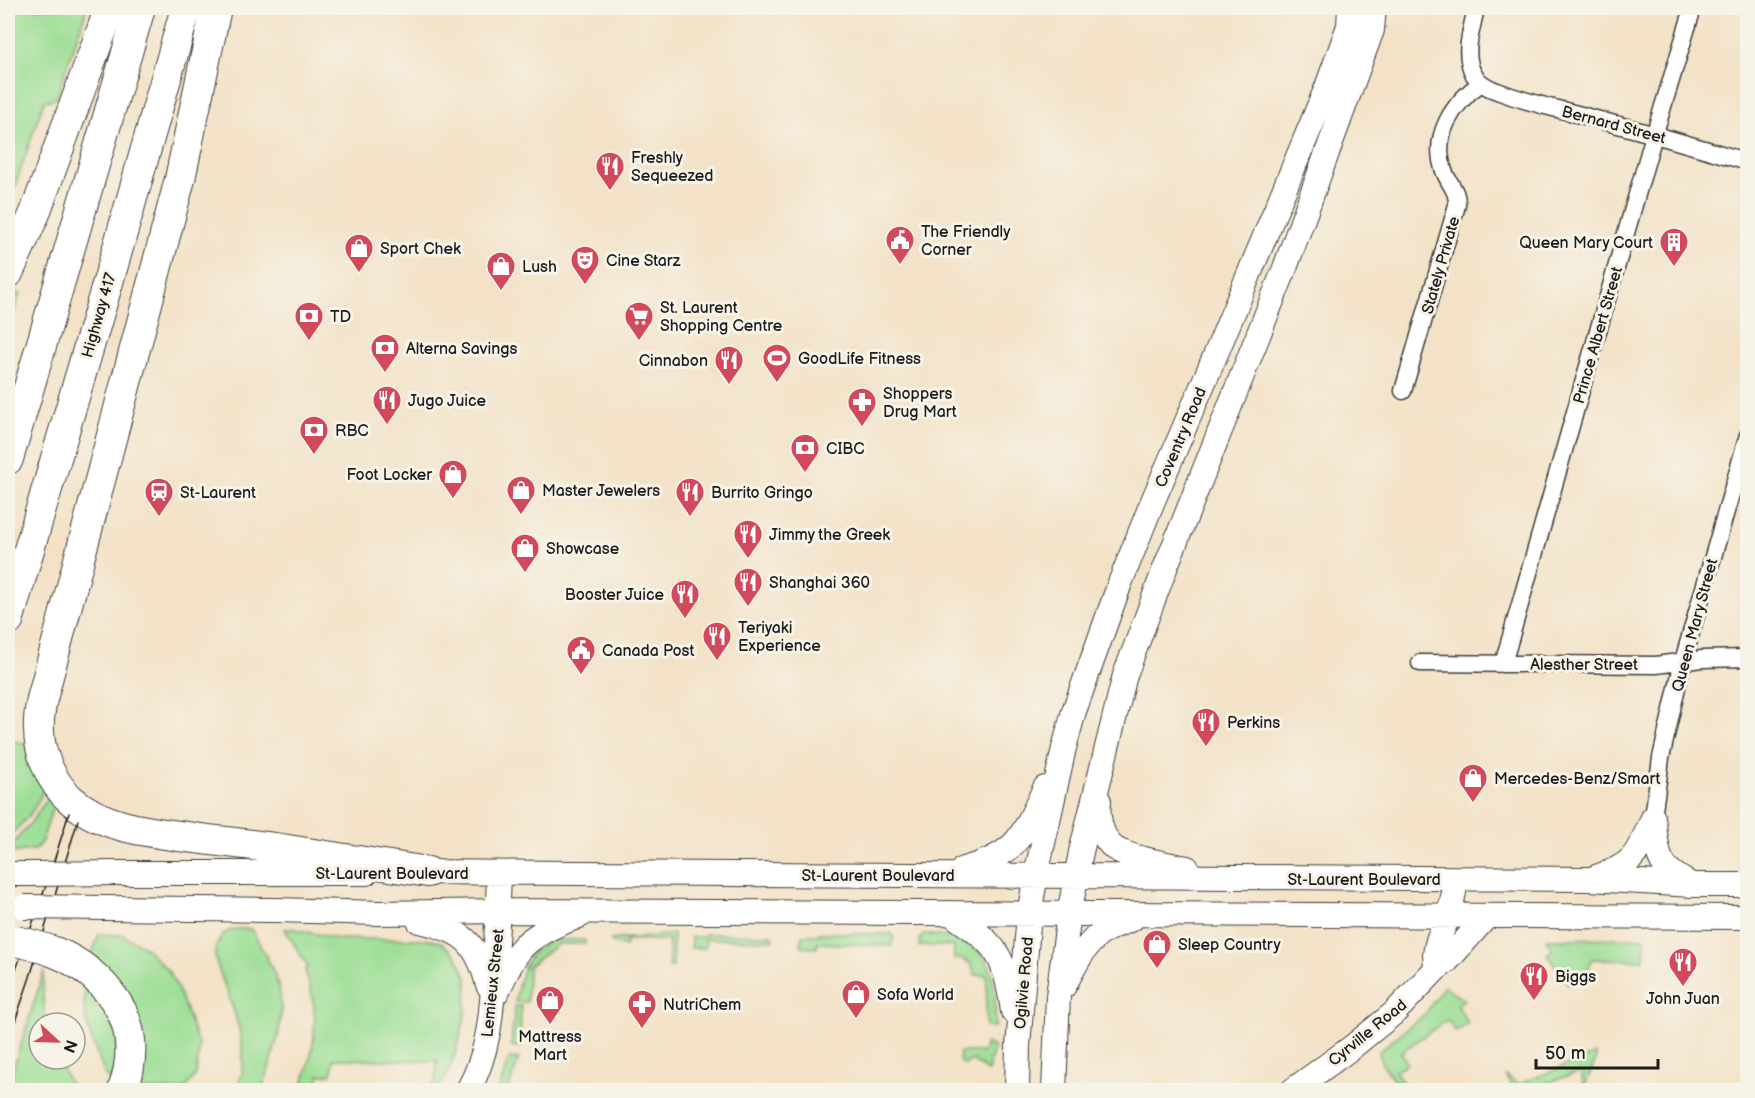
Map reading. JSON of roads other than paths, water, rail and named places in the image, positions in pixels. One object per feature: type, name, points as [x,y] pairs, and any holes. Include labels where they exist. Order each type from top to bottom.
[{"type":"highway","points":[[8,273],[35,213],[110,8]]},
{"type":"highway","points":[[8,459],[140,8]]},
{"type":"highway","name":"Highway 417","points":[[8,619],[186,8]]},
{"type":"highway","points":[[216,8],[175,200],[42,699],[40,746],[54,780],[69,798],[100,818],[128,828],[428,872]]},
{"type":"highway","points":[[12,940],[41,946],[78,963],[105,985],[116,999],[123,1012],[131,1046],[123,1089]]},
{"type":"main road","name":"Coventry Road","points":[[1036,876],[1064,748],[1083,683],[1120,583],[1317,111],[1344,40],[1350,8]]},
{"type":"main road","points":[[1054,1090],[1058,996],[1068,914],[1125,675],[1289,257],[1372,30],[1374,8]]},
{"type":"main road","points":[[1108,741],[1098,810],[1104,832],[1112,846],[1123,853],[1230,878]]},
{"type":"main road","points":[[938,875],[990,860],[1010,848],[1027,825],[1064,748]]},
{"type":"main road","points":[[1589,879],[1624,866],[1642,844],[1653,818]]},
{"type":"main road","points":[[1653,818],[1661,863],[1674,875],[1693,885]]},
{"type":"main road","name":"St-Laurent Boulevard","points":[[8,874],[428,872],[1589,879],[1693,885],[1748,885]]},
{"type":"main road","name":"Lemieux Street","points":[[468,1090],[477,1073],[484,1051],[492,1002],[499,873]]},
{"type":"main road","points":[[677,874],[678,912]]},
{"type":"main road","name":"Ogilvie Road","points":[[1017,1090],[1018,1046],[1029,914],[1036,876]]},
{"type":"main road","points":[[1436,969],[1435,954],[1438,940],[1449,915],[1457,879]]},
{"type":"main road","points":[[16,907],[380,913],[498,910],[1748,917]]},
{"type":"main road","points":[[492,1002],[513,961],[529,941],[548,929],[589,912]]},
{"type":"main road","points":[[380,913],[442,926],[462,936],[477,952],[492,1002]]},
{"type":"main road","points":[[950,913],[984,937],[1002,962],[1009,988],[1018,1046]]},
{"type":"main road","points":[[1058,996],[1082,954],[1094,939],[1105,931],[1142,914]]},
{"type":"main road","name":"Cyrville Road","points":[[1293,1090],[1351,1048],[1394,1012],[1436,969],[1447,961],[1487,916]]},
{"type":"street","points":[[1476,8],[1468,56],[1480,83]]},
{"type":"street","name":"Prince Albert Street","points":[[1503,664],[1654,135],[1693,8]]},
{"type":"street","name":"Bernard Street","points":[[1480,83],[1501,93],[1748,162]]},
{"type":"street","name":"Stately Private","points":[[1404,391],[1457,205],[1456,191],[1442,166],[1441,142],[1445,126],[1457,103],[1480,83]]},
{"type":"street","name":"Queen Mary Street","points":[[1653,818],[1661,758],[1683,661],[1748,435]]},
{"type":"street","name":"Alesther Street","points":[[1420,663],[1656,665],[1683,661],[1748,658]]},
{"type":"tram line","points":[[8,992],[69,813]]},
{"type":"tram line","points":[[8,1042],[78,820]]},
{"type":"place","name":"Freshly Sequeezed","points":[[610,192]]},
{"type":"place","name":"The Friendly Corner","points":[[900,266]]},
{"type":"place","name":"Queen Mary Court","points":[[1674,268]]},
{"type":"place","name":"Sport Chek","points":[[359,274]]},
{"type":"place","name":"Cine Starz","points":[[585,286]]},
{"type":"place","name":"Lush","points":[[501,292]]},
{"type":"place","name":"TD","points":[[309,342]]},
{"type":"place","name":"St. Laurent Shopping Centre","points":[[639,342]]},
{"type":"place","name":"Alterna Savings","points":[[385,374]]},
{"type":"place","name":"GoodLife Fitness","points":[[777,384]]},
{"type":"place","name":"Cinnabon","points":[[729,386]]},
{"type":"place","name":"Jugo Juice","points":[[387,426]]},
{"type":"place","name":"Shoppers Drug Mart","points":[[862,428]]},
{"type":"place","name":"RBC","points":[[314,456]]},
{"type":"place","name":"CIBC","points":[[805,474]]},
{"type":"place","name":"Foot Locker","points":[[453,500]]},
{"type":"place","name":"Master Jewelers","points":[[521,516]]},
{"type":"place","name":"St-Laurent","points":[[159,518]]},
{"type":"place","name":"Burrito Gringo","points":[[690,518]]},
{"type":"place","name":"Jimmy the Greek","points":[[748,560]]},
{"type":"place","name":"Showcase","points":[[525,574]]},
{"type":"place","name":"Shanghai 360","points":[[748,608]]},
{"type":"place","name":"Booster Juice","points":[[685,620]]},
{"type":"place","name":"Teriyaki Experience","points":[[717,662]]},
{"type":"place","name":"Canada Post","points":[[581,676]]},
{"type":"place","name":"Perkins","points":[[1206,748]]},
{"type":"place","name":"Mercedes-Benz/Smart","points":[[1473,804]]},
{"type":"place","name":"Sleep Country","points":[[1157,970]]},
{"type":"place","name":"John Juan","points":[[1683,988]]},
{"type":"place","name":"Biggs","points":[[1534,1002]]},
{"type":"place","name":"Sofa World","points":[[856,1020]]},
{"type":"place","name":"Mattress Mart","points":[[550,1026]]},
{"type":"place","name":"NutriChem","points":[[642,1030]]}]
